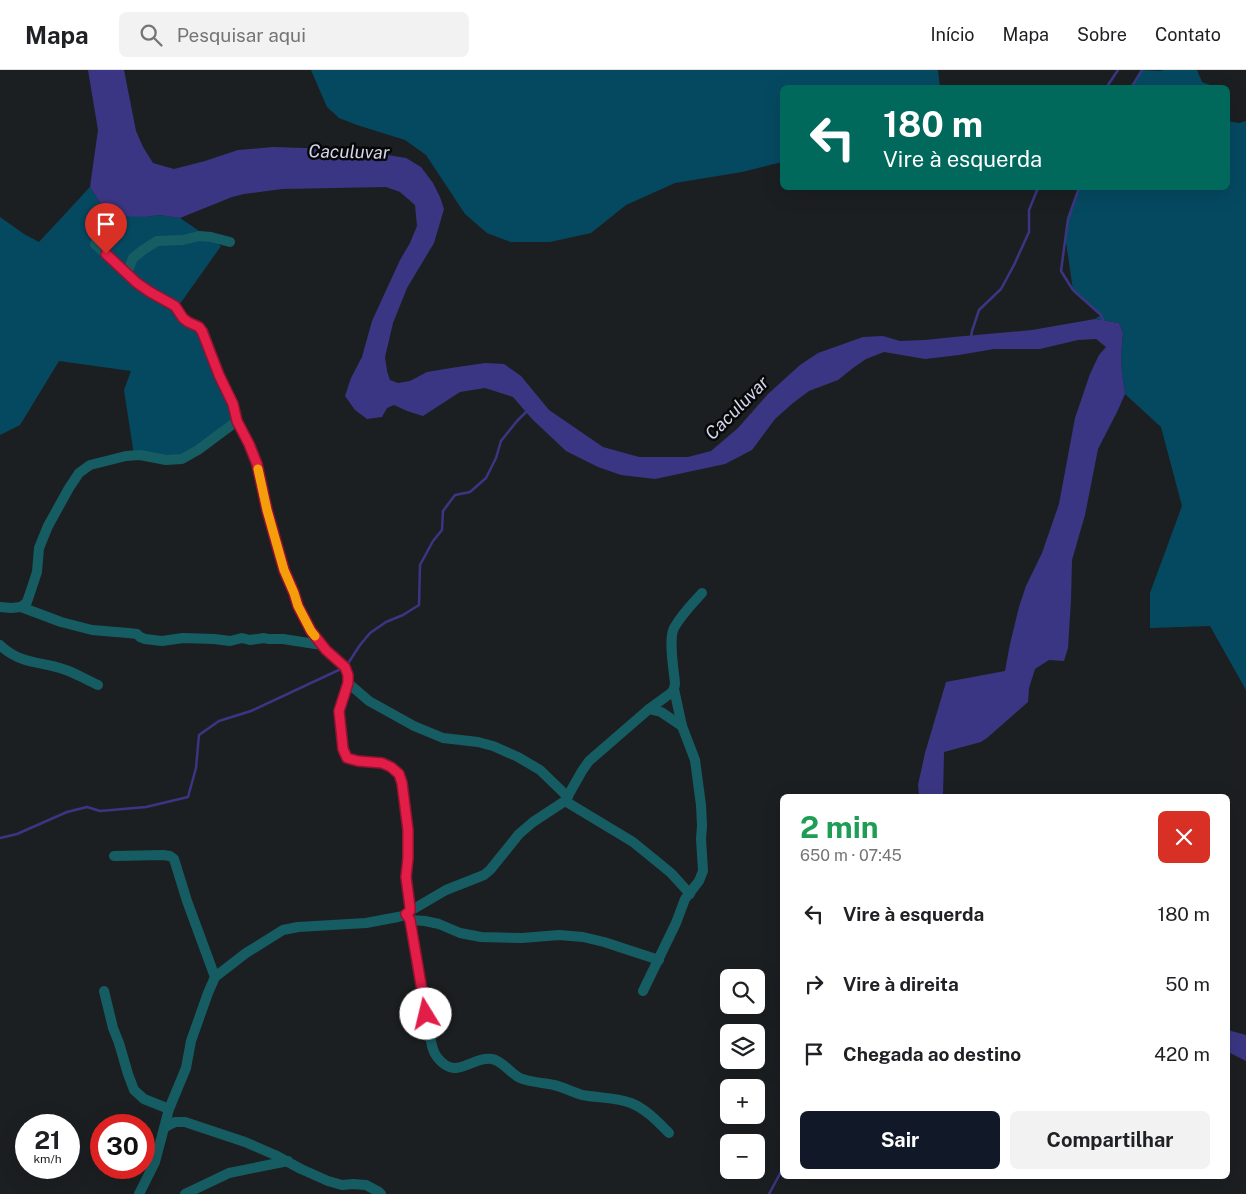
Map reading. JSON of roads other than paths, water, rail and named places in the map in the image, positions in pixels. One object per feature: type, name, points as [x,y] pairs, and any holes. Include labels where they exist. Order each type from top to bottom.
[{"type":"street","points":[[127,273],[133,258],[157,241],[184,240],[199,236],[230,242]]},
{"type":"street","points":[[95,244],[137,283],[175,306],[183,318],[199,327],[202,331],[219,375],[233,404],[237,421],[257,464],[267,510],[284,570],[298,606],[311,631],[345,667],[348,675],[348,683],[339,711],[343,749],[347,758],[382,763],[391,767],[399,774],[402,783],[408,830],[406,877],[409,915],[433,1051],[444,1064],[452,1068],[459,1069],[487,1059],[495,1060],[521,1078],[555,1085],[581,1094],[631,1104],[652,1117],[669,1134]]},
{"type":"street","points":[[21,607],[28,602],[40,548],[48,526],[79,473],[90,465],[126,456],[140,455],[166,460],[182,459],[198,450],[237,421]]},
{"type":"street","points":[[643,991],[676,924],[686,899],[699,881],[703,871],[701,805],[695,760],[682,726],[674,689],[672,639],[674,629],[681,616],[702,593]]},
{"type":"street","points":[[0,607],[21,607],[61,622],[92,630],[136,634],[145,639],[162,641],[183,638],[214,639],[230,642],[242,638],[250,640],[264,638],[268,640],[283,639],[322,644]]},
{"type":"street","points":[[0,645],[20,659],[64,669],[98,685]]},
{"type":"street","points":[[348,683],[368,701],[414,726],[443,738],[478,742],[493,746],[518,757],[540,770],[566,799],[632,842],[671,873],[690,894]]},
{"type":"street","points":[[139,1194],[155,1162],[169,1109],[186,1068],[191,1041],[215,977],[246,953],[283,930],[298,927],[366,923],[409,915],[446,890],[484,875],[519,834],[566,799],[589,761],[674,689]]},
{"type":"street","points":[[649,709],[661,712],[682,726]]},
{"type":"street","points":[[114,856],[164,855],[174,859],[187,901],[215,977]]},
{"type":"street","points":[[409,915],[460,933],[481,937],[522,938],[559,935],[583,937],[659,960]]},
{"type":"street","points":[[104,991],[113,1028],[134,1090],[144,1099],[169,1109]]},
{"type":"street","points":[[165,1127],[176,1122],[185,1122],[245,1142],[328,1181],[342,1185],[366,1185],[381,1194]]},
{"type":"street","points":[[185,1194],[229,1173],[288,1162]]},
{"type":"water","name":"Caculuvar","points":[[88,70],[124,70],[136,131],[153,163],[174,169],[238,150],[273,147],[335,149],[381,154],[406,158],[421,167],[433,183],[444,209],[434,243],[407,288],[393,323],[385,357],[390,380],[398,383],[410,381],[427,372],[485,363],[504,364],[521,376],[549,410],[603,447],[639,457],[688,457],[711,451],[738,428],[768,394],[800,365],[818,353],[863,337],[883,336],[900,341],[925,340],[1032,330],[1095,319],[1119,323],[1123,333],[1121,357],[1125,394],[1098,449],[1085,515],[1072,560],[1068,648],[1064,661],[1049,660],[1035,669],[1029,688],[1028,702],[987,738],[981,742],[944,752],[943,794],[919,794],[918,785],[925,753],[946,682],[1005,671],[1019,607],[1026,586],[1042,553],[1059,504],[1075,418],[1090,374],[1099,355],[1106,347],[1096,339],[1078,340],[1040,349],[994,349],[925,359],[884,352],[866,359],[838,380],[809,391],[775,419],[752,450],[725,464],[655,479],[621,475],[598,467],[566,451],[532,419],[513,397],[485,388],[460,392],[423,416],[394,405],[387,408],[382,417],[367,419],[355,410],[345,396],[351,378],[362,357],[372,321],[417,226],[415,205],[400,192],[386,187],[282,189],[232,197],[180,218],[159,215],[145,217],[123,216],[106,212],[90,187],[98,130]]},
{"type":"water","points":[[1230,1031],[1246,1035],[1246,1061],[1230,1053]]},
{"type":"waterway","points":[[1108,85],[1118,70]]},
{"type":"waterway","points":[[1133,85],[1142,70]]},
{"type":"waterway","points":[[971,337],[979,310],[1001,289],[1029,232],[1029,210],[1037,190]]},
{"type":"waterway","points":[[1078,190],[1068,219],[1061,271],[1073,290],[1101,315],[1104,322]]},
{"type":"waterway","points":[[347,665],[370,633],[386,622],[403,615],[419,605],[420,565],[433,541],[442,530],[443,511],[455,495],[470,492],[486,478],[496,458],[501,441],[528,410]]},
{"type":"waterway","points":[[0,838],[17,834],[67,812],[87,807],[100,811],[146,807],[188,797],[196,768],[199,735],[219,721],[251,711],[343,668]]},
{"type":"waterway","points":[[769,1194],[780,1174]]}]
